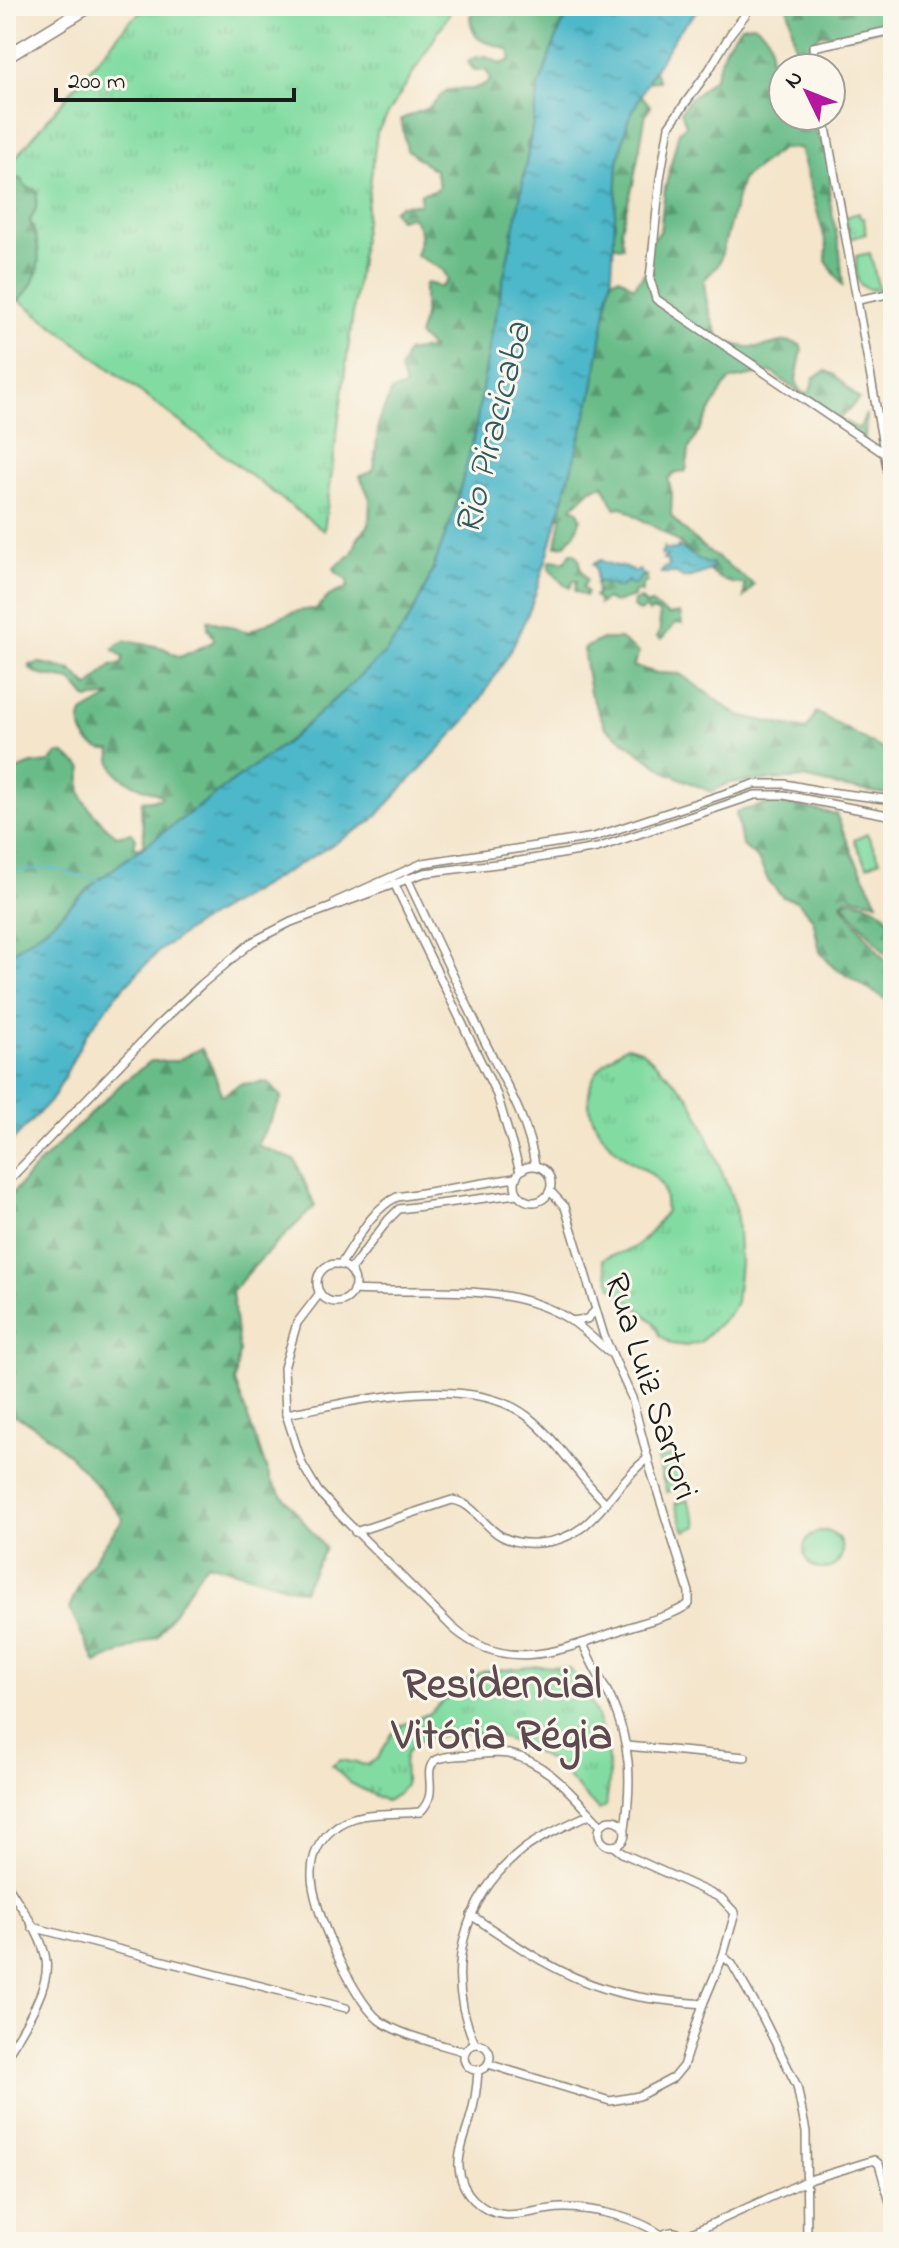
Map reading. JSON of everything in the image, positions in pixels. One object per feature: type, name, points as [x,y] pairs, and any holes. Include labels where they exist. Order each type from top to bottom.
[{"type":"highway","points":[[6,57],[90,6]]},
{"type":"street","points":[[752,6],[669,126],[660,179],[651,289],[656,299],[885,454]]},
{"type":"street","points":[[813,52],[813,47],[893,30]]},
{"type":"street","points":[[827,132],[893,501]]},
{"type":"street","points":[[858,300],[893,293]]},
{"type":"street","points":[[316,914],[345,896],[423,863],[594,837],[754,784],[785,784],[893,800]]},
{"type":"street","points":[[6,1183],[158,1025],[230,959],[269,931],[424,873],[597,848],[755,795],[784,795],[893,816]]},
{"type":"street","points":[[407,878],[486,1045],[510,1088],[535,1165]]},
{"type":"street","points":[[394,883],[497,1095],[517,1174],[517,1194]]},
{"type":"street","points":[[474,1049],[486,1045]]},
{"type":"street","points":[[497,1095],[510,1088]]},
{"type":"street","points":[[340,1265],[388,1201],[517,1174],[535,1165]]},
{"type":"street","points":[[350,1270],[399,1209],[517,1194],[525,1200],[537,1202],[550,1191],[551,1181],[548,1172],[535,1165]]},
{"type":"street","name":"Rua Luiz Sartori","points":[[550,1191],[565,1207],[596,1310],[632,1398],[689,1592],[689,1604],[672,1614],[583,1643]]},
{"type":"street","points":[[330,1265],[340,1265],[350,1270],[354,1279],[353,1290],[346,1299],[335,1302],[320,1293],[317,1282],[321,1272],[330,1265]]},
{"type":"street","points":[[353,1290],[493,1294],[532,1302],[571,1321],[612,1355]]},
{"type":"street","points":[[320,1293],[297,1323],[286,1352],[284,1368],[286,1414],[302,1464],[318,1491],[355,1532],[472,1643],[495,1652],[533,1656],[583,1643],[611,1698],[627,1746],[631,1785],[625,1828],[623,1839],[613,1846]]},
{"type":"street","points":[[571,1321],[587,1319],[596,1310]]},
{"type":"street","points":[[286,1414],[423,1392],[491,1399],[529,1417],[606,1503]]},
{"type":"street","points":[[355,1532],[452,1500],[466,1504],[500,1536],[532,1544],[547,1543],[580,1530],[629,1474],[648,1458]]},
{"type":"street","points":[[627,1746],[745,1757]]},
{"type":"street","points":[[465,2052],[387,2026],[369,2010],[331,1944],[315,1898],[311,1876],[319,1844],[333,1828],[349,1819],[420,1812],[431,1798],[430,1768],[442,1758],[507,1754],[524,1759],[552,1775],[601,1825]]},
{"type":"street","points":[[590,1814],[539,1840],[511,1860],[471,1915],[460,1950],[463,2008],[467,2028],[475,2044],[487,2048],[490,2056],[488,2064],[478,2071],[459,2166],[467,2192],[476,2202],[498,2215],[563,2208],[634,2220],[651,2227],[659,2239],[675,2232],[684,2240],[806,2181],[874,2160],[879,2164],[893,2213]]},
{"type":"street","points":[[488,2064],[596,2099],[624,2100],[673,2078],[683,2066],[723,1956],[735,1913],[721,1898],[622,1853],[602,1841],[599,1833],[601,1825],[608,1820],[616,1820],[625,1828]]},
{"type":"street","points":[[6,1882],[32,1927],[47,1962],[45,1980],[35,2005],[6,2057]]},
{"type":"street","points":[[471,1915],[530,1955],[569,1976],[607,1990],[644,1998],[703,2004]]},
{"type":"street","points":[[32,1927],[346,2008]]},
{"type":"street","points":[[723,1956],[732,1964],[762,2016],[797,2086],[806,2132],[807,2242]]},
{"type":"street","points":[[465,2052],[475,2044]]},
{"type":"street","points":[[465,2052],[466,2065],[478,2071]]},
{"type":"green space","points":[[149,6],[454,6],[377,132],[324,531],[6,290],[6,169],[129,22]]},
{"type":"green space","points":[[478,6],[588,6],[527,144],[531,183],[500,329],[490,339],[500,346],[470,503],[391,668],[6,979],[6,774],[32,764],[50,762],[58,753],[64,754],[83,768],[81,789],[93,814],[116,836],[131,833],[136,838],[134,847],[142,847],[144,842],[142,801],[162,796],[119,775],[111,760],[111,750],[97,748],[83,734],[83,713],[112,696],[87,699],[71,680],[41,675],[31,670],[29,665],[41,663],[71,670],[89,687],[111,665],[122,664],[123,657],[113,649],[121,642],[159,647],[180,657],[213,642],[208,620],[249,632],[290,613],[316,609],[329,596],[348,587],[347,580],[334,568],[352,554],[358,538],[369,525],[370,499],[360,476],[374,469],[379,420],[392,391],[405,387],[400,370],[407,352],[432,348],[418,336],[424,316],[424,285],[442,287],[448,280],[443,270],[416,255],[420,234],[418,225],[410,216],[399,219],[393,210],[401,205],[420,204],[421,193],[436,190],[439,186],[435,170],[407,150],[401,119],[428,108],[447,90],[473,89],[488,83],[490,79],[486,70],[474,71],[468,62],[472,59],[484,57],[501,64],[511,60],[509,50],[482,40],[474,33],[470,16]]},
{"type":"green space","points":[[788,6],[893,6],[893,25],[849,37],[821,34],[807,52],[792,52],[795,46]]},
{"type":"green space","points":[[754,24],[766,35],[770,52],[767,52],[767,132],[816,132],[830,155],[829,197],[840,252],[843,287],[826,261],[827,247],[800,148],[781,149],[742,179],[719,264],[704,280],[711,318],[720,339],[734,344],[760,347],[785,342],[800,345],[802,349],[796,380],[800,391],[810,392],[814,377],[826,371],[835,375],[859,399],[839,419],[859,429],[866,414],[865,441],[771,372],[730,380],[724,387],[689,449],[686,471],[668,479],[672,494],[671,515],[703,547],[754,585],[744,597],[745,584],[735,584],[716,576],[670,536],[623,507],[615,508],[603,485],[591,489],[572,507],[581,518],[575,533],[565,545],[556,546],[562,515],[551,522],[610,280],[620,277],[634,287],[647,270],[646,244],[660,232],[665,189],[679,131],[686,125],[681,111],[691,97],[715,77],[725,48],[741,26]]},
{"type":"green space","points":[[657,48],[652,66],[659,81],[643,82],[638,91],[651,107],[646,113],[621,228],[623,247],[616,246],[605,231],[607,212],[602,174],[611,155],[614,119],[640,60],[651,49]]},
{"type":"green space","points":[[15,151],[12,176],[37,191],[36,209],[30,221],[39,259],[27,292],[6,310],[6,158]]},
{"type":"green space","points":[[859,213],[860,218],[864,218],[866,234],[850,239],[846,217]]},
{"type":"green space","points":[[870,253],[879,290],[865,288],[857,276],[856,256]]},
{"type":"green space","points":[[571,553],[575,553],[580,561],[587,580],[583,587],[587,592],[585,596],[575,591],[577,581],[573,581],[570,588],[549,568],[551,560],[565,562]]},
{"type":"green space","points":[[646,575],[647,582],[642,585],[642,592],[635,591],[634,597],[614,603],[606,599],[598,605],[600,602],[594,596],[597,594],[596,581],[621,583]]},
{"type":"green space","points":[[641,599],[646,605],[651,603],[668,615],[680,613],[682,624],[676,623],[661,640],[657,637],[660,630],[659,613],[652,610],[649,613],[646,608],[639,612],[633,607],[634,601]]},
{"type":"green space","points":[[602,639],[620,639],[639,653],[633,666],[657,673],[680,674],[738,715],[806,730],[816,712],[893,755],[893,795],[804,778],[729,783],[711,792],[668,773],[606,728],[590,693],[583,649]]},
{"type":"green space","points":[[774,802],[836,814],[878,902],[850,896],[841,903],[893,971],[893,1004],[833,967],[820,952],[813,919],[797,901],[783,897],[769,882],[758,859],[742,845],[736,812]]},
{"type":"green space","points":[[867,834],[880,860],[867,866],[854,840]]},
{"type":"green space","points":[[851,899],[876,907],[888,919],[893,937],[893,962],[843,903]]},
{"type":"green space","points":[[627,1046],[641,1050],[689,1097],[702,1122],[737,1218],[740,1263],[736,1302],[730,1313],[700,1342],[686,1346],[672,1344],[660,1335],[654,1322],[612,1287],[603,1259],[640,1243],[666,1211],[658,1181],[608,1142],[591,1113],[591,1085],[598,1071]]},
{"type":"green space","points":[[201,1048],[212,1067],[222,1096],[240,1084],[268,1082],[282,1098],[257,1145],[295,1160],[315,1206],[232,1291],[239,1352],[235,1382],[271,1481],[325,1548],[303,1591],[207,1563],[157,1637],[96,1663],[69,1608],[85,1572],[123,1519],[71,1457],[39,1430],[6,1412],[6,1201],[32,1171],[122,1083],[151,1061],[176,1061]]},
{"type":"green space","points":[[676,1454],[686,1486],[667,1492],[657,1460]]},
{"type":"green space","points":[[688,1500],[698,1526],[685,1531],[675,1504]]},
{"type":"green space","points":[[823,1531],[836,1537],[842,1550],[836,1563],[823,1569],[810,1563],[804,1550],[810,1537]]},
{"type":"green space","points":[[540,1666],[570,1669],[598,1718],[606,1747],[609,1778],[606,1806],[599,1810],[560,1769],[545,1758],[517,1743],[489,1735],[448,1734],[423,1740],[413,1746],[405,1757],[405,1785],[397,1795],[386,1801],[350,1783],[332,1766],[340,1760],[367,1765],[378,1758],[392,1734],[402,1725],[428,1714],[482,1672]]},
{"type":"water","name":"Rio Piracicaba","points":[[570,6],[702,6],[678,32],[628,120],[618,162],[612,274],[592,394],[548,554],[531,607],[510,652],[470,716],[371,822],[194,926],[159,951],[117,994],[85,1036],[54,1097],[6,1148],[6,956],[46,928],[98,880],[292,738],[385,653],[407,623],[427,584],[453,515],[474,436],[539,88]]},
{"type":"water","points":[[678,546],[707,564],[712,563],[713,568],[686,578],[676,573],[661,573],[669,567],[668,561],[663,559],[666,556],[661,554],[664,547],[666,550],[677,549]]},
{"type":"water","points":[[601,560],[636,572],[639,570],[643,574],[636,584],[628,581],[619,588],[596,581],[593,564]]},
{"type":"waterway","points":[[6,871],[52,868],[99,881]]},
{"type":"district","name":"Residencial Vitória Régia","points":[[502,1712]]}]
